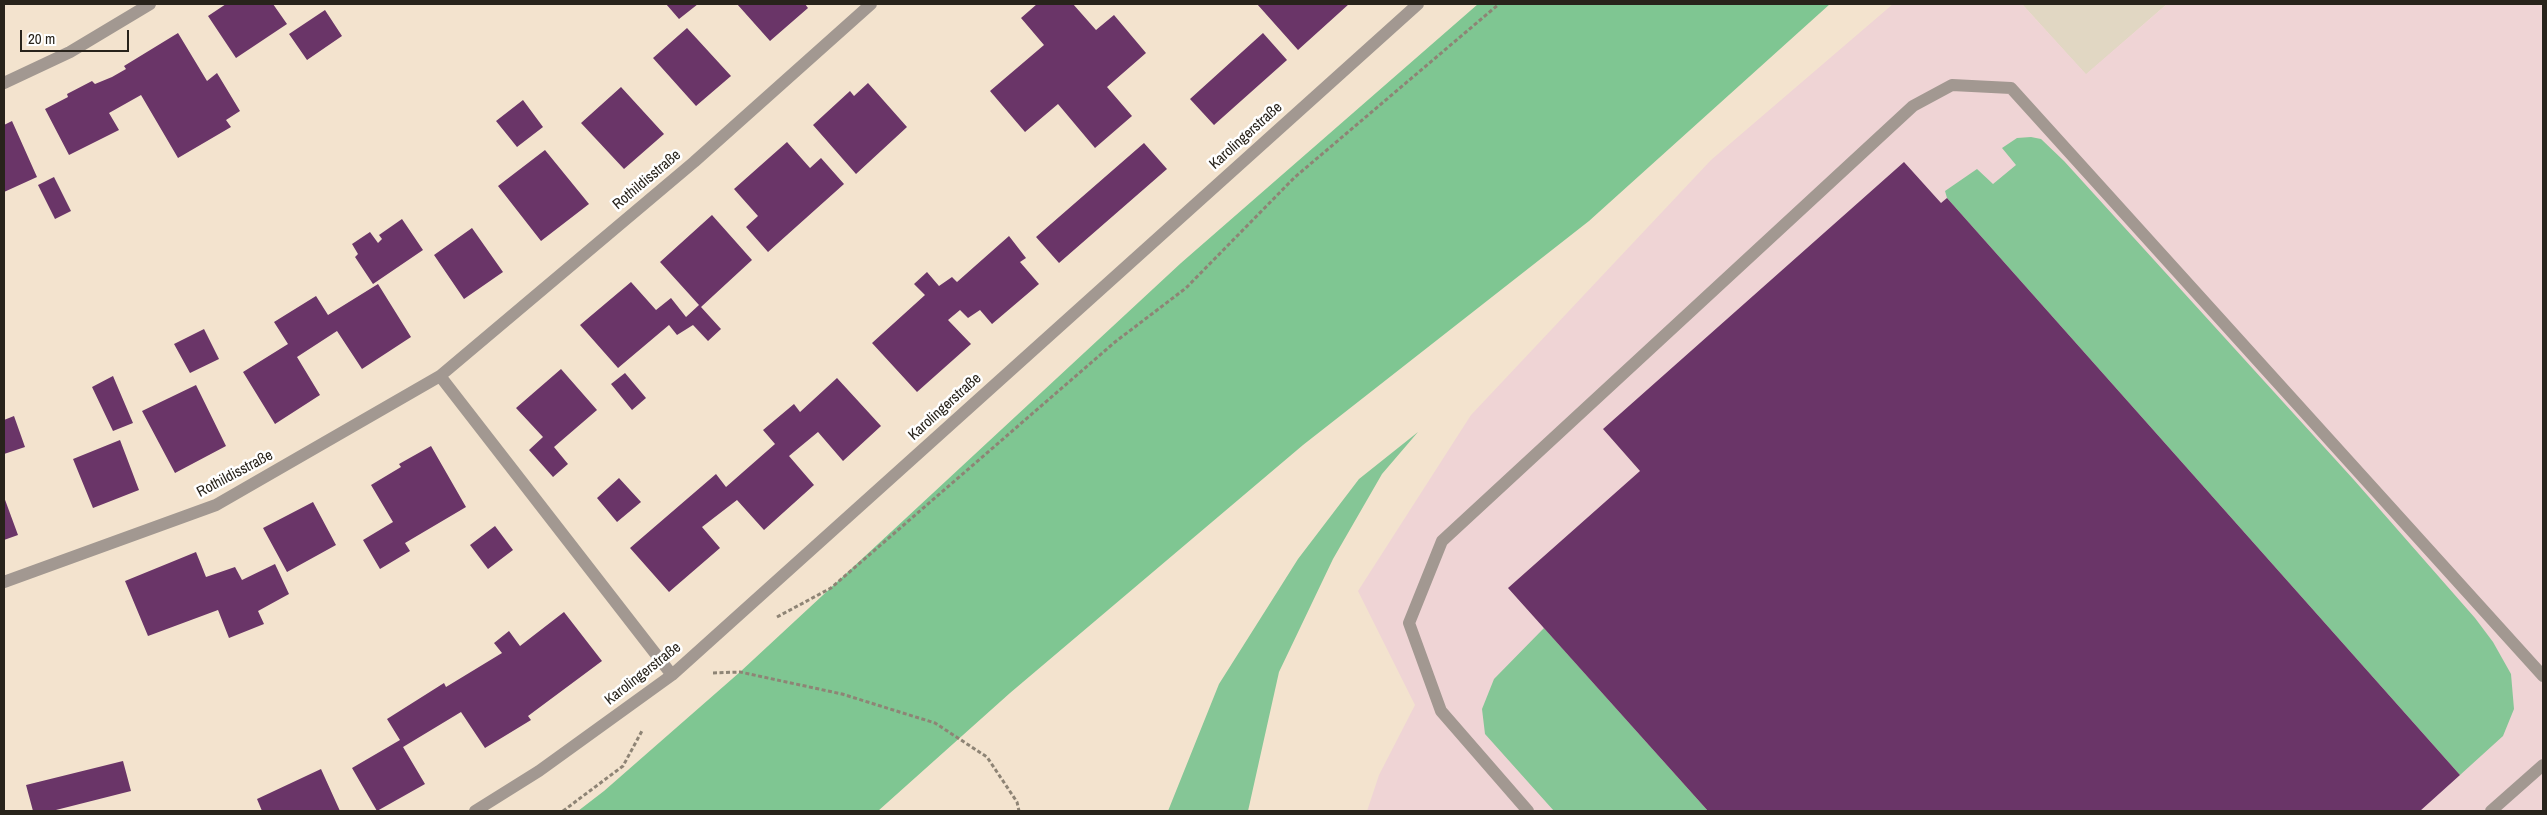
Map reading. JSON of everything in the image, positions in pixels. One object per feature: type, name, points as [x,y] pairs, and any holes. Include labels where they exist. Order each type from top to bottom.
[{"type":"street","points":[[4,84],[70,52],[150,4]]},
{"type":"street","name":"Rothildisstraße","points":[[4,582],[216,505],[440,376],[694,162],[871,4]]},
{"type":"street","name":"Karolingerstraße","points":[[475,811],[539,771],[672,675],[1418,4]]},
{"type":"street","points":[[1528,811],[1441,711],[1409,623],[1442,541],[1913,106],[1952,85],[2011,88],[2543,676]]},
{"type":"street","points":[[440,376],[672,675]]},
{"type":"street","points":[[2491,811],[2543,765]]},
{"type":"path","points":[[772,620],[831,588],[1115,342],[1186,288],[1295,177],[1499,4]]},
{"type":"path","points":[[672,675],[740,672],[842,694],[935,723],[987,757],[1017,802],[1019,811]]},
{"type":"path","points":[[563,811],[623,766],[645,725]]},
{"type":"shaded area","points":[[1893,4],[2022,4],[2086,74],[2167,4],[2543,4],[2543,811],[1367,811],[1379,775],[1415,705],[1358,591],[1471,415],[1711,160]]},
{"type":"shaded area","points":[[2022,4],[2167,4],[2086,75]]},
{"type":"green space","points":[[1478,4],[1830,4],[1589,221],[1303,445],[1010,693],[878,811],[578,811],[604,791],[740,672],[1181,263]]},
{"type":"green space","points":[[2031,137],[2041,139],[2064,161],[2354,480],[2475,618],[2493,642],[2511,674],[2514,709],[2503,736],[2460,775],[1947,198],[1945,191],[1977,169],[1993,184],[2016,165],[2002,148],[2017,138]]},
{"type":"green space","points":[[1418,432],[1382,474],[1333,559],[1279,672],[1248,811],[1168,811],[1219,684],[1298,559],[1359,479]]},
{"type":"green space","points":[[1544,628],[1708,811],[1554,811],[1485,734],[1482,709],[1494,679]]},
{"type":"building","points":[[226,4],[273,4],[287,24],[236,58],[208,16]]},
{"type":"building","points":[[666,4],[698,4],[679,19]]},
{"type":"building","points":[[737,4],[805,4],[808,8],[770,41]]},
{"type":"building","points":[[1037,4],[1073,4],[1096,30],[1114,15],[1146,53],[1107,87],[1132,116],[1095,148],[1058,104],[1025,132],[990,91],[1044,45],[1021,18]]},
{"type":"building","points":[[1257,4],[1349,4],[1298,50]]},
{"type":"building","points":[[325,10],[342,36],[307,60],[289,34]]},
{"type":"building","points":[[687,28],[731,76],[696,106],[653,58]]},
{"type":"building","points":[[178,33],[207,81],[217,73],[240,111],[226,120],[231,127],[178,158],[141,95],[109,113],[119,130],[69,155],[45,109],[68,97],[67,94],[92,81],[95,84],[126,69],[124,66]]},
{"type":"building","points":[[1263,33],[1287,60],[1214,125],[1190,99]]},
{"type":"building","points":[[868,83],[907,127],[856,174],[813,125],[850,91],[854,96]]},
{"type":"building","points":[[621,87],[664,134],[624,169],[581,123]]},
{"type":"building","points":[[523,100],[543,127],[517,147],[496,121]]},
{"type":"building","points":[[12,121],[37,177],[4,192],[4,125]]},
{"type":"building","points":[[787,142],[810,168],[821,158],[844,184],[768,252],[746,227],[758,216],[734,189]]},
{"type":"building","points":[[1144,143],[1167,169],[1059,263],[1036,237]]},
{"type":"building","points":[[545,150],[589,204],[541,241],[498,186]]},
{"type":"building","points":[[1904,162],[1941,203],[1947,198],[2460,775],[2420,811],[1708,811],[1508,588],[1640,471],[1603,429]]},
{"type":"building","points":[[54,177],[71,211],[55,219],[38,185]]},
{"type":"building","points":[[712,215],[752,260],[701,307],[721,329],[708,341],[693,325],[677,335],[669,325],[618,368],[580,325],[631,282],[656,310],[671,298],[686,317],[699,305],[660,262]]},
{"type":"building","points":[[402,219],[423,250],[373,284],[355,257],[358,254],[352,244],[370,232],[378,243],[382,239],[379,235]]},
{"type":"building","points":[[472,228],[503,272],[464,299],[434,255]]},
{"type":"building","points":[[1009,236],[1026,258],[1020,262],[1039,284],[992,324],[980,310],[968,318],[960,310],[948,320],[971,344],[917,392],[872,343],[925,295],[914,284],[927,272],[939,286],[952,277],[957,282]]},
{"type":"building","points":[[378,284],[411,337],[362,369],[337,331],[297,357],[320,395],[275,424],[243,372],[288,344],[274,322],[316,296],[328,315]]},
{"type":"building","points":[[204,329],[219,359],[190,373],[174,344]]},
{"type":"building","points":[[561,369],[597,410],[554,447],[568,464],[553,477],[529,450],[543,437],[516,408]]},
{"type":"building","points":[[625,373],[646,398],[632,410],[611,384]]},
{"type":"building","points":[[113,376],[133,423],[113,431],[92,387]]},
{"type":"building","points":[[837,378],[881,426],[843,461],[818,432],[789,456],[814,485],[764,530],[737,500],[702,527],[720,548],[669,592],[630,548],[716,474],[726,487],[775,444],[763,430],[794,404],[800,412]]},
{"type":"building","points":[[196,385],[226,446],[175,473],[142,411]]},
{"type":"building","points":[[14,416],[25,447],[4,454],[4,420]]},
{"type":"building","points":[[120,440],[139,490],[93,508],[73,459]]},
{"type":"building","points":[[431,446],[466,507],[405,543],[410,551],[380,569],[363,540],[393,522],[371,485],[401,467],[399,464]]},
{"type":"building","points":[[619,478],[641,502],[617,522],[597,498]]},
{"type":"building","points":[[4,497],[18,535],[4,540]]},
{"type":"building","points":[[313,502],[336,545],[287,572],[263,528]]},
{"type":"building","points":[[495,526],[513,550],[488,569],[470,545]]},
{"type":"building","points":[[196,552],[206,577],[235,567],[242,580],[275,564],[289,594],[258,611],[264,624],[229,638],[218,610],[148,636],[125,581]]},
{"type":"building","points":[[564,612],[602,661],[528,716],[531,720],[485,748],[461,712],[403,747],[425,784],[377,811],[352,768],[400,740],[387,719],[444,683],[446,687],[502,653],[494,643],[509,631],[520,646]]},
{"type":"building","points":[[123,761],[131,791],[52,811],[33,811],[26,785]]},
{"type":"building","points":[[321,769],[340,811],[262,811],[257,799]]}]
